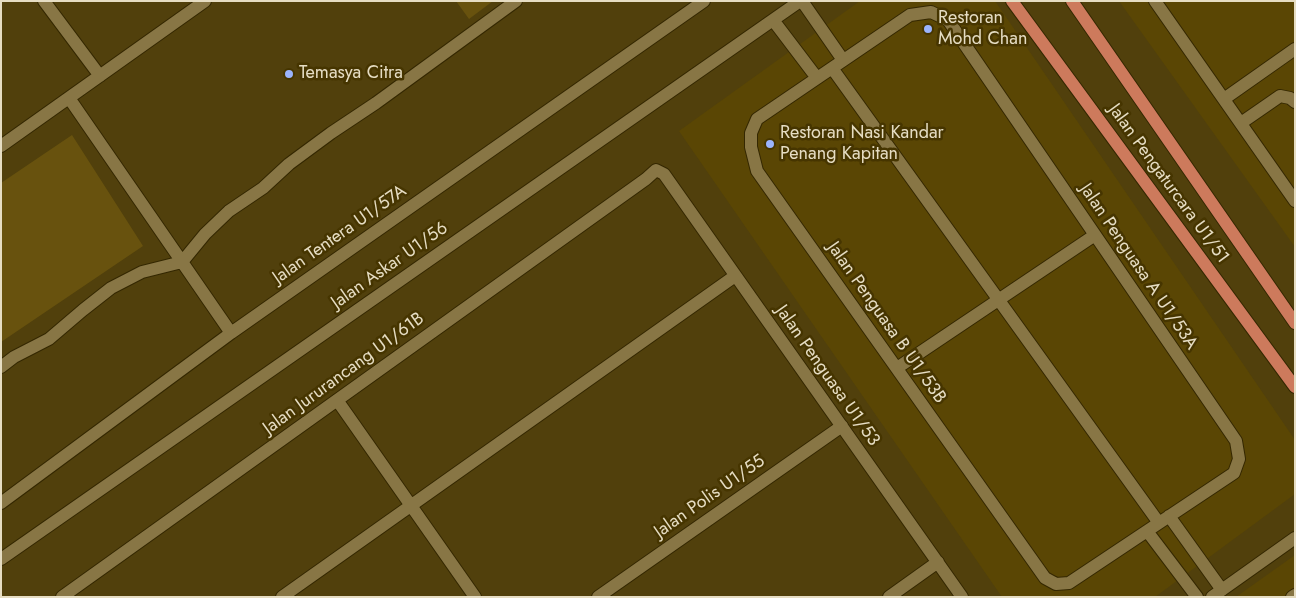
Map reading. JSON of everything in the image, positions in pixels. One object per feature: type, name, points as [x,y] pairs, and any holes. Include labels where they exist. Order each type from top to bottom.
[{"type":"main road","name":"Jalan Pengaturcara U1/51","points":[[1012,1],[1295,387]]},
{"type":"main road","name":"Jalan Pengaturcara U1/51","points":[[1072,1],[1295,323]]},
{"type":"street","points":[[44,1],[100,76]]},
{"type":"street","points":[[1,146],[206,1]]},
{"type":"street","points":[[1,367],[14,357],[49,339],[111,288],[142,272],[182,262],[205,234],[229,211],[263,188],[289,164],[516,1]]},
{"type":"street","name":"Jalan Tentera U1/57A","points":[[1,503],[231,333],[704,1]]},
{"type":"street","points":[[801,1],[843,60]]},
{"type":"street","name":"Jalan Askar U1/56","points":[[1,559],[801,1]]},
{"type":"street","points":[[1156,1],[1295,201]]},
{"type":"street","name":"Jalan Penguasa A U1/53A","points":[[832,68],[910,15],[931,12],[948,20],[1236,441],[1239,459],[1234,473],[1069,583]]},
{"type":"street","points":[[773,20],[818,78]]},
{"type":"street","points":[[1224,99],[1295,49]]},
{"type":"street","points":[[832,68],[998,300],[1217,593],[1295,538]]},
{"type":"street","name":"Jalan Penguasa B U1/53B","points":[[832,68],[757,119],[751,133],[750,147],[758,171],[1045,578],[1056,584],[1069,583]]},
{"type":"street","points":[[1241,123],[1280,96],[1290,98],[1295,102]]},
{"type":"street","points":[[69,98],[231,333]]},
{"type":"street","name":"Jalan Penguasa U1/53","points":[[646,179],[656,170],[664,174],[962,597]]},
{"type":"street","name":"Jalan Jururancang U1/61B","points":[[62,597],[646,179]]},
{"type":"street","points":[[897,368],[1095,235]]},
{"type":"street","points":[[282,597],[736,276]]},
{"type":"street","points":[[337,400],[475,597]]},
{"type":"street","name":"Jalan Polis U1/55","points":[[598,597],[842,426]]},
{"type":"street","points":[[1147,531],[1197,597]]},
{"type":"street","points":[[889,597],[938,562]]},
{"type":"shaded area","points":[[456,1],[493,1],[469,19]]},
{"type":"shaded area","points":[[860,1],[995,1],[1295,440],[1295,494],[1155,597],[1002,597],[679,131]]},
{"type":"shaded area","points":[[1119,1],[1295,1],[1295,247]]},
{"type":"shaded area","points":[[72,135],[143,246],[1,342],[1,183]]},
{"type":"shaded area","points":[[1295,555],[1295,597],[1236,597]]},
{"type":"place","name":"Restoran Mohd Chan","points":[[928,29]]},
{"type":"place","name":"Temasya Citra","points":[[289,74]]},
{"type":"place","name":"Restoran Nasi Kandar Penang Kapitan","points":[[770,144]]}]
